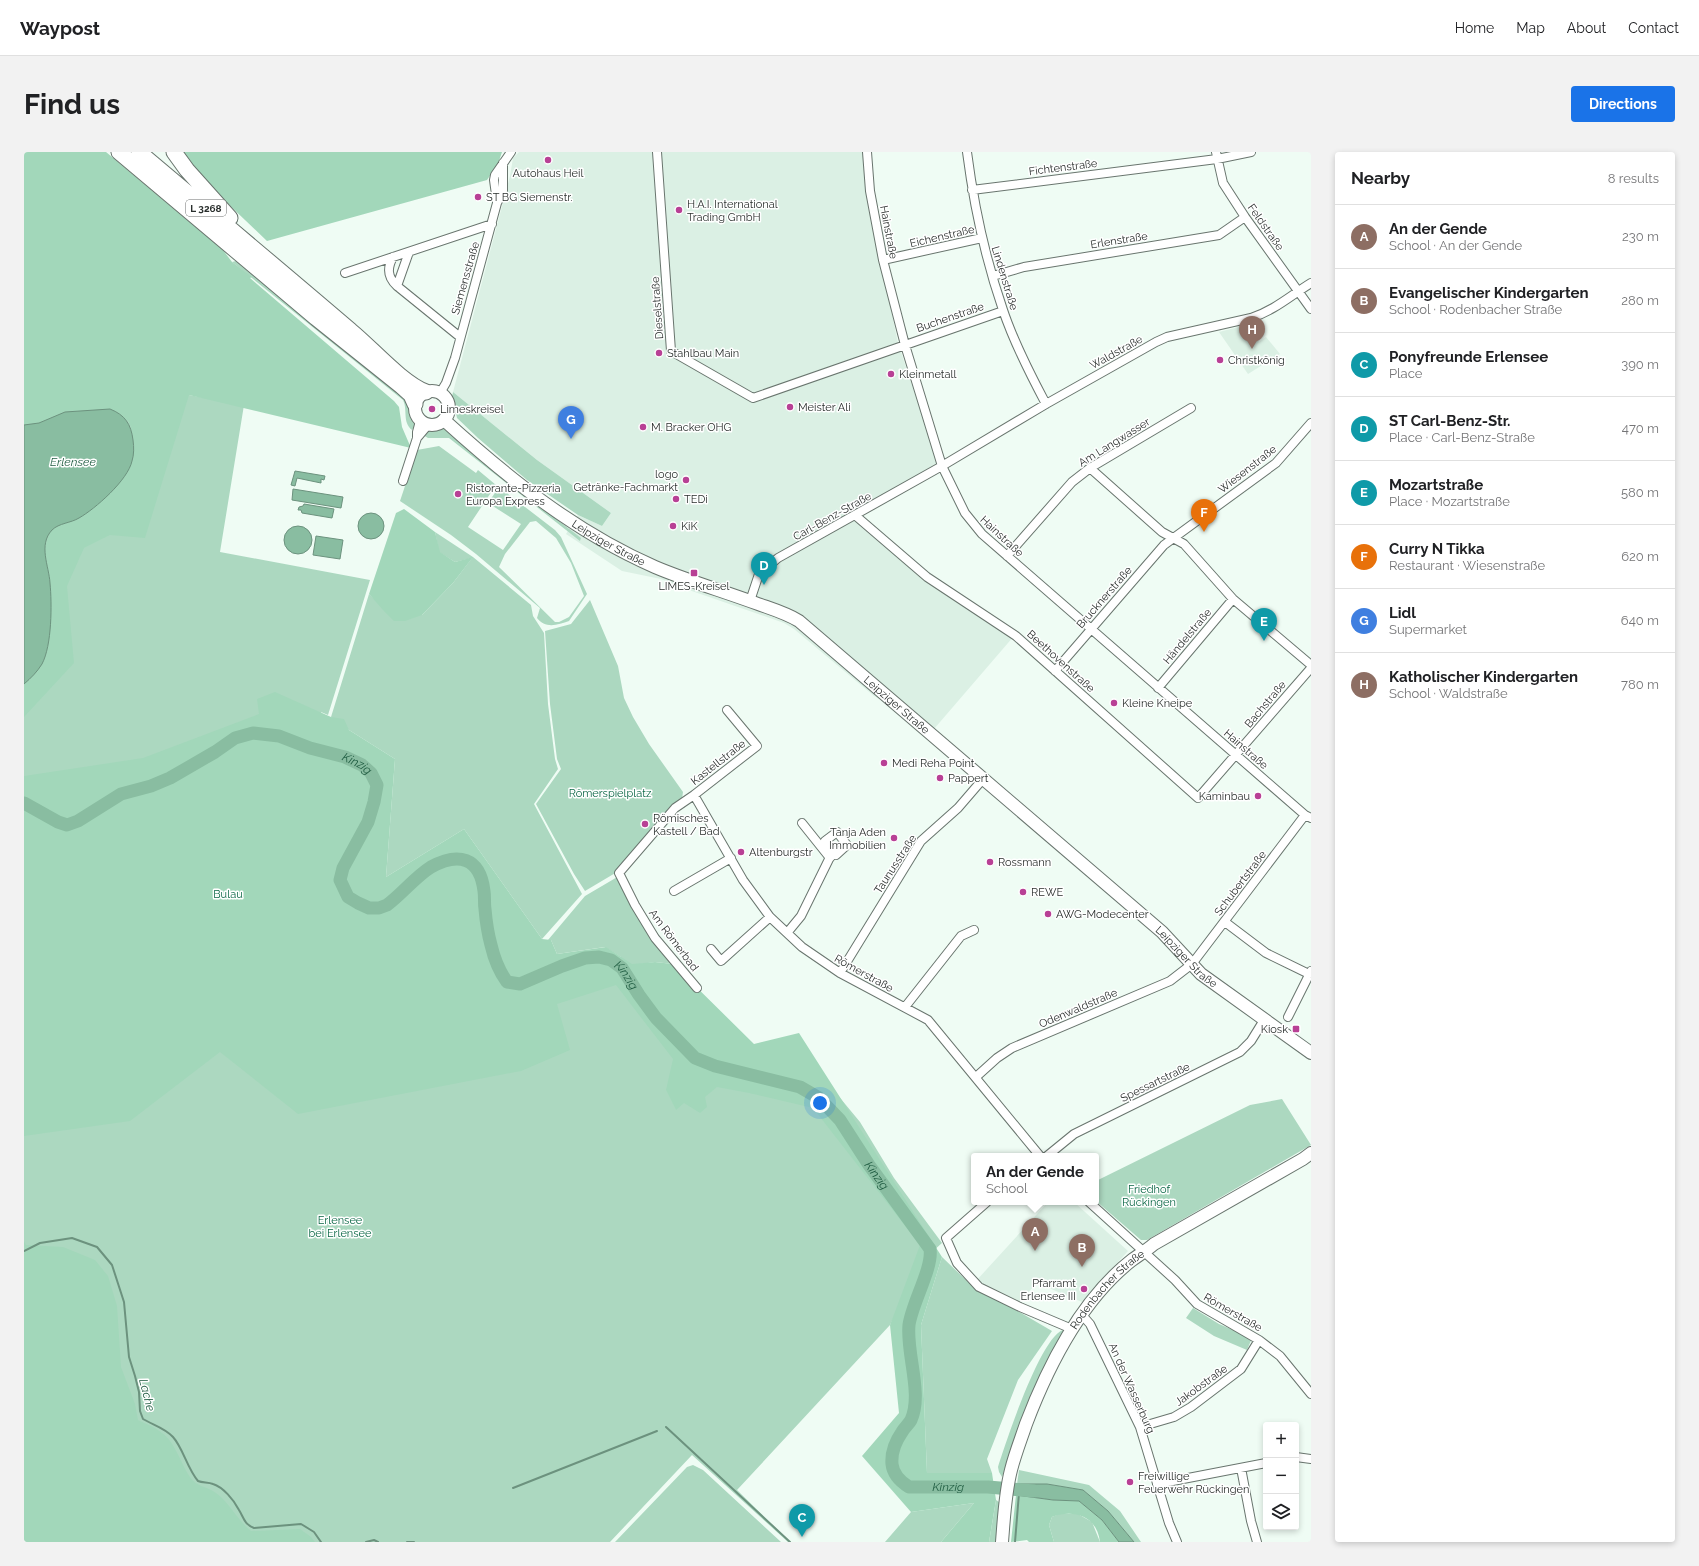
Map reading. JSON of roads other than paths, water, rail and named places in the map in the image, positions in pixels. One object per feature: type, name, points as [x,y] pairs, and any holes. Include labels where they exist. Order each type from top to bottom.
[{"type":"highway","name":"L 3268","points":[[119,152],[316,318],[401,386],[416,404]]},
{"type":"highway","name":"L 3268","points":[[139,152],[273,264],[411,384],[416,388],[433,392]]},
{"type":"highway","points":[[174,152],[186,170],[273,264]]},
{"type":"main road","points":[[416,404],[420,396],[433,392],[444,396],[449,404],[448,413],[444,420],[436,425],[424,423]]},
{"type":"main road","name":"L 3268","points":[[416,404],[416,413],[424,423]]},
{"type":"main road","name":"Leipziger Straße","points":[[444,420],[495,466],[534,496],[606,542],[629,555],[670,573],[789,615],[810,629],[983,780],[1162,932],[1201,974],[1311,1053]]},
{"type":"main road","name":"Rodenbacher Straße","points":[[1002,1542],[1005,1506],[1011,1470],[1038,1393],[1054,1360],[1072,1329],[1095,1298],[1131,1261],[1144,1252],[1311,1153]]},
{"type":"street","name":"Siemensstraße","points":[[433,392],[452,368],[497,203],[503,190],[503,163],[511,152]]},
{"type":"street","name":"Dieselstraße","points":[[657,152],[671,351],[754,398],[905,345]]},
{"type":"street","name":"Hainstraße","points":[[867,152],[870,191],[883,260],[905,345],[942,466],[959,502],[972,524],[1158,688],[1308,817]]},
{"type":"street","name":"Lindenstraße","points":[[967,152],[972,190],[982,238],[1003,311],[1023,359],[1046,404]]},
{"type":"street","name":"Fichtenstraße","points":[[972,190],[1216,155],[1251,152]]},
{"type":"street","name":"Feldstraße","points":[[1216,155],[1223,183],[1245,217],[1311,309]]},
{"type":"street","name":"Erlenstraße","points":[[993,276],[1024,267],[1219,235],[1245,217]]},
{"type":"street","name":"Siemensstraße","points":[[345,272],[492,224]]},
{"type":"street","name":"Eichenstraße","points":[[883,260],[982,238]]},
{"type":"street","points":[[397,286],[409,252]]},
{"type":"street","name":"Siemensstraße","points":[[393,257],[389,264],[388,272],[390,278],[397,286],[460,337]]},
{"type":"street","name":"Waldstraße","points":[[942,466],[1046,404],[1156,342],[1176,335],[1251,318],[1278,306],[1311,283]]},
{"type":"street","name":"Buchenstraße","points":[[905,345],[1003,311]]},
{"type":"street","name":"Am Langwasser","points":[[1007,556],[1072,482],[1090,468],[1191,408]]},
{"type":"street","points":[[403,481],[417,438],[417,432],[424,423]]},
{"type":"street","name":"Wiesenstraße","points":[[1172,539],[1276,463],[1311,423]]},
{"type":"street","name":"Carl-Benz-Straße","points":[[750,601],[759,574],[778,558],[856,516],[942,466]]},
{"type":"street","points":[[1090,468],[1162,532],[1172,539],[1184,544],[1233,599],[1311,666]]},
{"type":"street","name":"Beethovenstraße","points":[[856,516],[927,577],[1016,636],[1198,798],[1236,755]]},
{"type":"street","name":"Brucknerstraße","points":[[1055,671],[1164,545],[1172,539]]},
{"type":"street","name":"Händelstraße","points":[[1158,688],[1233,599]]},
{"type":"street","name":"Bachstraße","points":[[1236,755],[1311,666]]},
{"type":"street","name":"Kastellstraße","points":[[694,795],[757,746],[728,710]]},
{"type":"street","name":"Taunusstraße","points":[[840,973],[921,841],[958,808],[983,780]]},
{"type":"street","name":"Römerstraße","points":[[694,795],[743,880],[770,917],[815,957],[840,973],[923,1016],[933,1025],[1038,1153]]},
{"type":"street","name":"Am Römerbad","points":[[694,795],[675,808],[620,873],[635,905],[655,938],[697,988]]},
{"type":"street","name":"Schubertstraße","points":[[1192,964],[1308,817]]},
{"type":"street","points":[[787,933],[801,916],[831,854],[802,823]]},
{"type":"street","points":[[674,892],[731,858]]},
{"type":"street","points":[[711,949],[721,961],[770,917]]},
{"type":"street","points":[[1225,922],[1266,953],[1310,973],[1288,1016]]},
{"type":"street","points":[[905,1007],[961,936],[974,930]]},
{"type":"street","name":"Odenwaldstraße","points":[[976,1077],[997,1058],[1012,1048],[1170,981],[1192,964]]},
{"type":"street","name":"Spessartstraße","points":[[1051,1153],[1074,1134],[1240,1052],[1251,1041],[1264,1020]]},
{"type":"street","points":[[984,1205],[946,1238],[958,1263],[979,1286],[1020,1307],[1072,1329]]},
{"type":"street","name":"Römerstraße","points":[[1092,1205],[1175,1280],[1197,1304],[1259,1340],[1280,1356],[1311,1394]]},
{"type":"street","name":"An der Wasserburg","points":[[1082,1315],[1090,1324],[1140,1427],[1169,1523],[1177,1542]]},
{"type":"street","name":"Jakobstraße","points":[[1140,1427],[1174,1417],[1191,1407],[1241,1369],[1259,1340]]},
{"type":"street","points":[[1299,1457],[1311,1459]]},
{"type":"street","points":[[1157,1484],[1263,1464]]},
{"type":"street","points":[[1241,1468],[1251,1521],[1257,1542]]},
{"type":"water","name":"Erlensee","points":[[110,409],[120,414],[131,429],[133,443],[132,461],[129,469],[118,485],[102,501],[86,514],[55,528],[48,536],[45,556],[50,583],[51,602],[48,646],[42,664],[34,675],[24,684],[24,425],[39,423],[65,412]]},
{"type":"water","points":[[295,471],[325,476],[324,480],[321,479],[321,483],[297,478],[295,486],[291,485]]},
{"type":"water","points":[[293,489],[343,497],[341,508],[292,500]]},
{"type":"water","points":[[304,504],[334,509],[332,518],[302,513],[301,510],[298,510],[299,507],[303,506]]},
{"type":"water","points":[[371,513],[381,516],[384,526],[381,536],[371,539],[361,536],[358,526],[361,516]]},
{"type":"water","points":[[298,526],[308,530],[312,540],[308,550],[298,554],[288,550],[284,540],[288,530]]},
{"type":"water","points":[[316,536],[343,540],[340,559],[313,555]]},
{"type":"water","points":[[1017,1484],[1047,1484],[1083,1490],[1108,1511],[1134,1542],[1119,1542],[1102,1520],[1079,1501],[1053,1500],[1016,1495]]},
{"type":"waterway","name":"Kinzig","points":[[24,803],[58,822],[67,825],[78,821],[121,794],[151,786],[170,778],[215,752],[235,738],[253,733],[279,736],[310,748],[345,757],[362,765],[371,773],[377,785],[368,822],[343,868],[340,880],[348,897],[369,908],[379,908],[387,905],[431,867],[441,862],[450,860],[459,859],[466,861],[473,865],[478,871],[482,880],[490,941],[497,964],[507,982],[520,984],[585,958],[599,957],[611,960],[622,968],[656,1018],[695,1058],[715,1066],[800,1087],[819,1098],[840,1120],[869,1165],[930,1249],[928,1266],[909,1325],[910,1348],[915,1386],[914,1410],[911,1420],[895,1443],[892,1455],[894,1471],[900,1480],[909,1487],[988,1487],[1034,1491]]},
{"type":"waterway","name":"Lache","points":[[24,1251],[40,1243],[72,1238],[97,1247],[112,1265],[124,1302],[129,1357],[139,1392],[140,1411],[143,1419],[163,1429],[173,1437],[198,1481],[213,1484],[228,1494],[246,1523],[254,1528],[301,1524],[314,1532],[321,1542]]},
{"type":"waterway","points":[[666,1427],[790,1542]]},
{"type":"waterway","points":[[513,1488],[657,1431]]},
{"type":"waterway","points":[[1015,1542],[1019,1493]]},
{"type":"waterway","name":"Lache","points":[[366,1542],[374,1540],[378,1542]]},
{"type":"waterway","name":"Lache","points":[[407,1542],[414,1542]]},
{"type":"place","name":"Autohaus Heil","points":[[548,160]]},
{"type":"place","name":"ST BG Siemenstr.","points":[[478,197]]},
{"type":"place","name":"H.A.I. International Trading GmbH","points":[[679,210]]},
{"type":"place","name":"Katholischer Kindergarten","points":[[1252,349]]},
{"type":"place","name":"Stahlbau Main","points":[[659,353]]},
{"type":"place","name":"Christkönig","points":[[1220,360]]},
{"type":"place","name":"Kleinmetall","points":[[891,374]]},
{"type":"place","name":"Meister Ali","points":[[790,407]]},
{"type":"place","name":"Limeskreisel","points":[[432,409]]},
{"type":"place","name":"M. Bracker OHG","points":[[643,427]]},
{"type":"place","name":"Lidl","points":[[571,439]]},
{"type":"place","name":"logo Getränke-Fachmarkt","points":[[686,480]]},
{"type":"place","name":"Ristorante-Pizzeria Europa Express","points":[[458,494]]},
{"type":"place","name":"TEDi","points":[[676,499]]},
{"type":"place","name":"KiK","points":[[673,526]]},
{"type":"place","name":"Curry N Tikka","points":[[1204,532]]},
{"type":"place","name":"LIMES-Kreisel","points":[[694,573]]},
{"type":"place","name":"ST Carl-Benz-Str.","points":[[764,585]]},
{"type":"place","name":"Mozartstraße","points":[[1264,641]]},
{"type":"place","name":"Kleine Kneipe","points":[[1114,703]]},
{"type":"place","name":"Medi Reha Point","points":[[884,763]]},
{"type":"place","name":"Pappert","points":[[940,778]]},
{"type":"place","name":"Kaminbau","points":[[1258,796]]},
{"type":"place","name":"Römisches Kastell / Bad","points":[[645,824]]},
{"type":"place","name":"Tanja Aden Immobilien","points":[[894,838]]},
{"type":"place","name":"Altenburgstr","points":[[741,852]]},
{"type":"place","name":"Rossmann","points":[[990,862]]},
{"type":"place","name":"REWE","points":[[1023,892]]},
{"type":"place","name":"AWG-Modecenter","points":[[1048,914]]},
{"type":"place","name":"Kiosk","points":[[1296,1029]]},
{"type":"place","name":"An der Gende","points":[[1035,1251]]},
{"type":"place","name":"Evangelischer Kindergarten","points":[[1082,1267]]},
{"type":"place","name":"Pfarramt Erlensee III","points":[[1084,1289]]},
{"type":"place","name":"Freiwillige Feuerwehr Rückingen","points":[[1130,1482]]},
{"type":"place","name":"Ponyfreunde Erlensee","points":[[802,1537]]},
{"type":"park label","name":"Römerspielplatz","points":[[610,793]]},
{"type":"park label","name":"Bulau","points":[[228,894]]},
{"type":"park label","name":"Friedhof Rückingen","points":[[1149,1195]]},
{"type":"park label","name":"Erlensee bei Erlensee","points":[[340,1226]]}]
